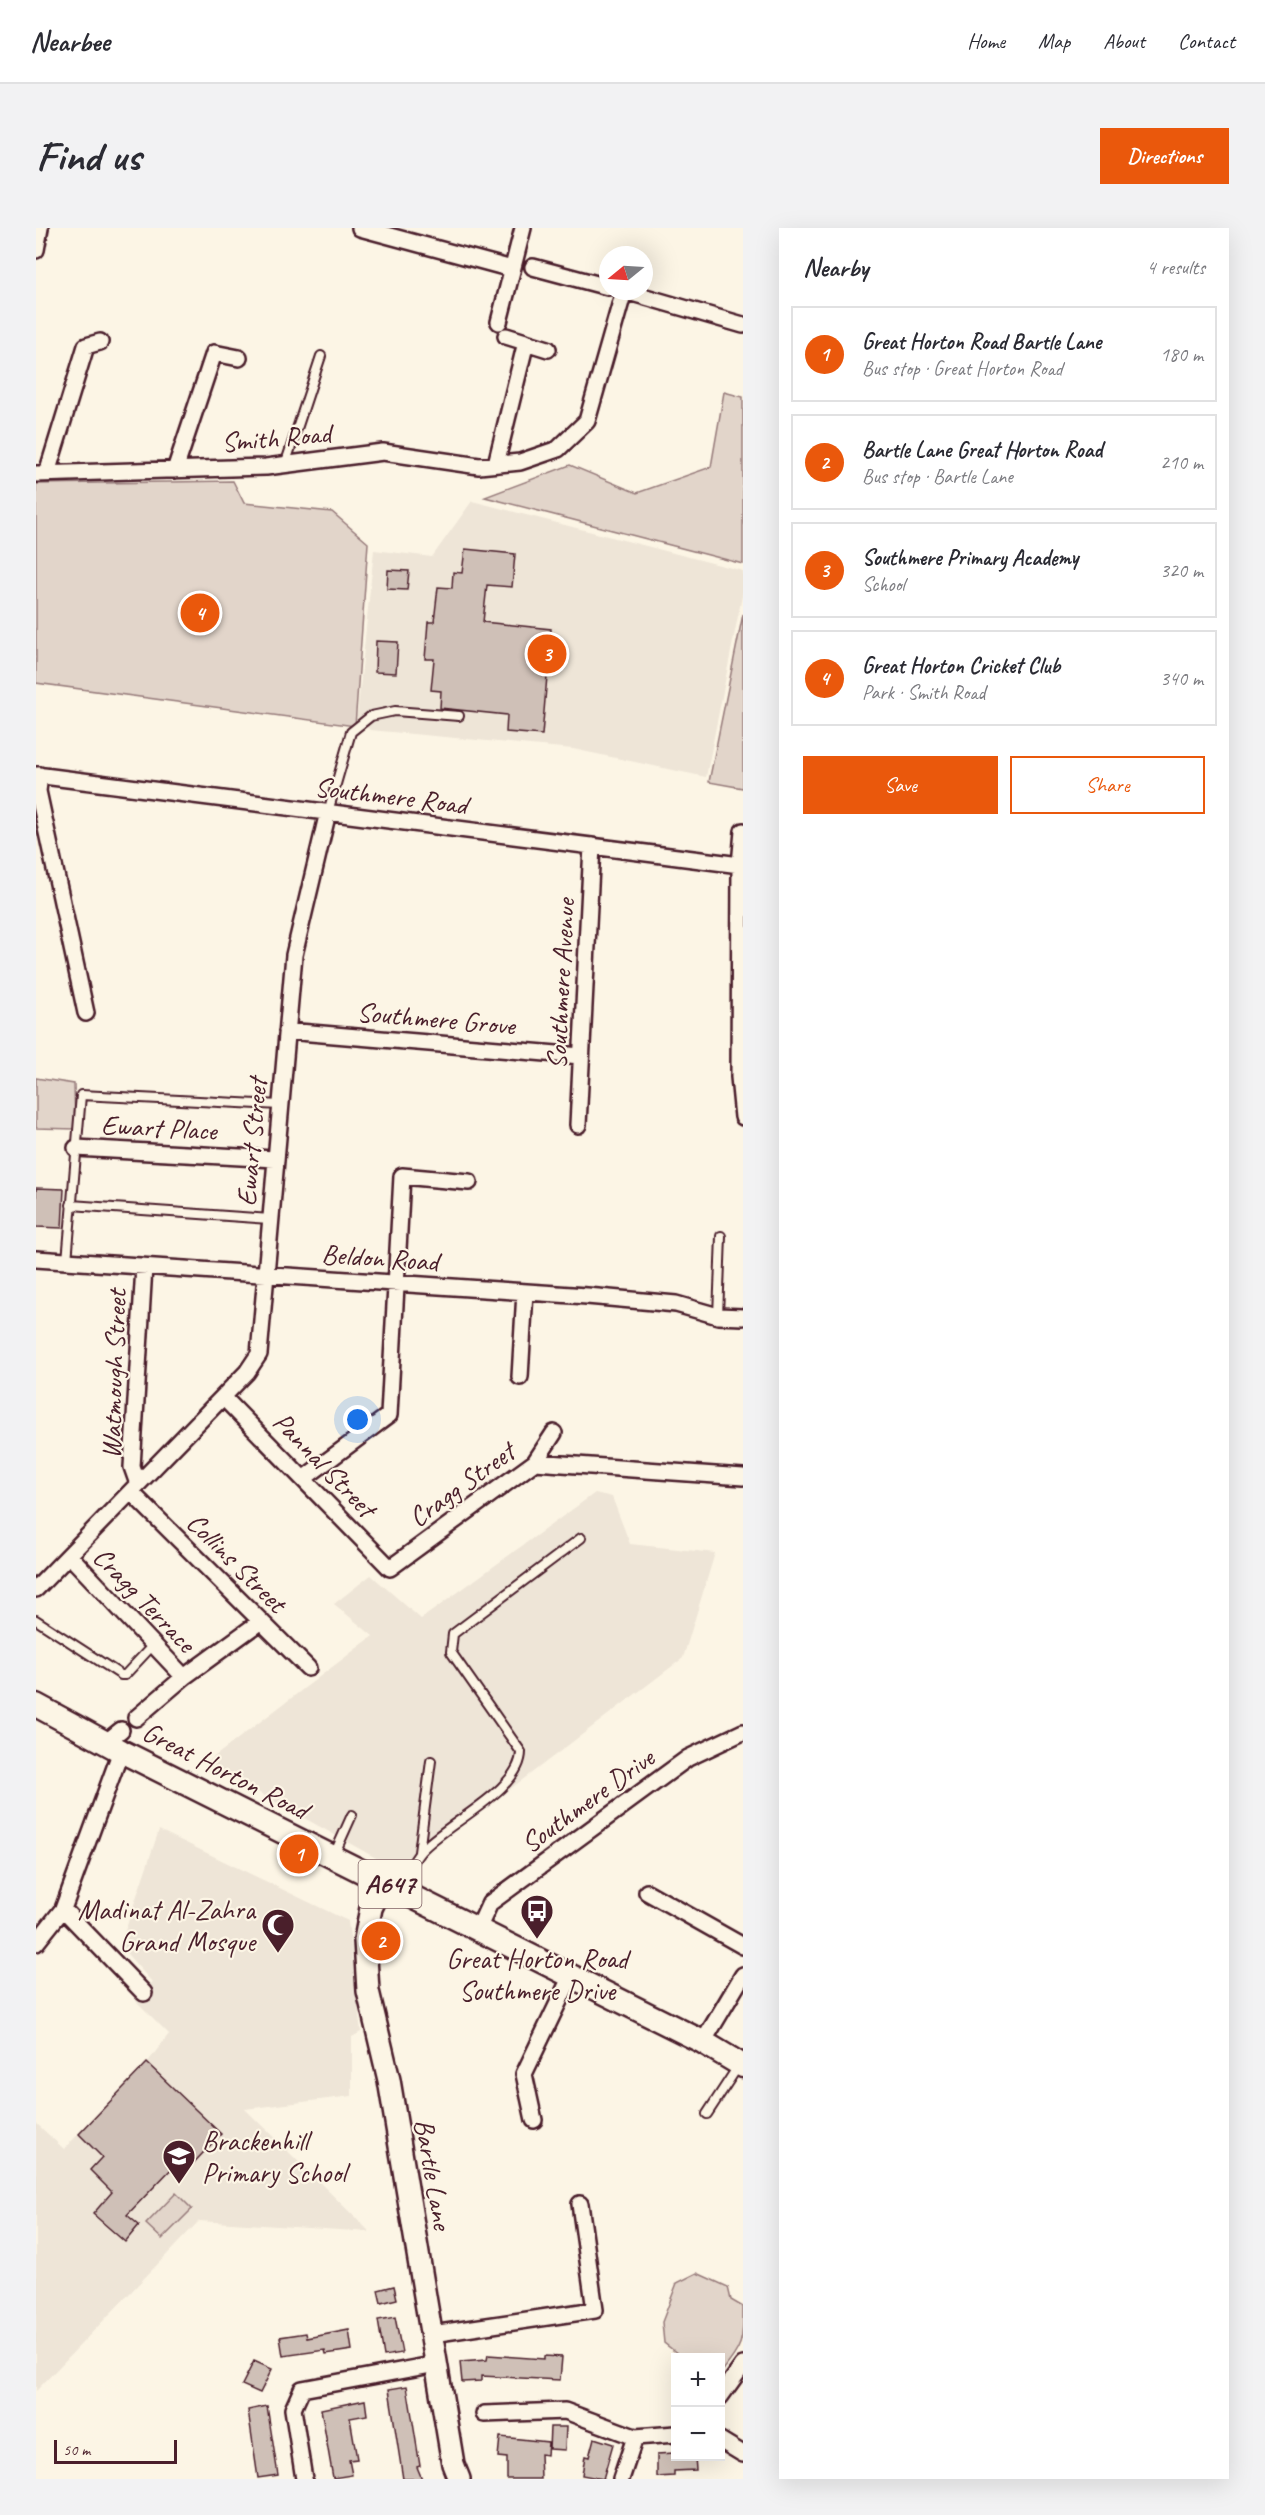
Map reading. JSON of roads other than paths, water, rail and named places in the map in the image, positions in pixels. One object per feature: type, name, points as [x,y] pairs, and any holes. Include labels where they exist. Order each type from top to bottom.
[{"type":"main road","name":"Great Horton Road","points":[[36,1706],[115,1741],[333,1857],[703,2042],[741,2065]]},
{"type":"street","points":[[36,250],[40,228]]},
{"type":"street","points":[[360,228],[512,269]]},
{"type":"street","points":[[523,228],[512,269],[502,329],[526,342],[548,349]]},
{"type":"street","points":[[533,267],[599,285]]},
{"type":"street","points":[[653,299],[743,325]]},
{"type":"street","name":"Smith Road","points":[[41,473],[285,465],[383,452],[478,465],[520,462],[558,449],[587,421],[622,300]]},
{"type":"street","points":[[41,473],[86,346],[100,342]]},
{"type":"street","points":[[496,464],[526,342]]},
{"type":"street","points":[[175,470],[214,353],[239,358]]},
{"type":"street","points":[[38,775],[38,791],[86,1013]]},
{"type":"street","name":"Southmere Road","points":[[38,775],[740,865]]},
{"type":"street","name":"Ewart Street","points":[[36,1589],[247,1372],[259,1354],[294,955],[328,812]]},
{"type":"street","points":[[743,831],[740,865],[739,1077],[743,1118]]},
{"type":"street","name":"Southmere Avenue","points":[[578,1125],[592,846]]},
{"type":"street","name":"Southmere Grove","points":[[287,1031],[581,1056]]},
{"type":"street","name":"Ewart Place","points":[[76,1148],[275,1159]]},
{"type":"street","points":[[303,1479],[389,1415],[402,1176],[469,1182]]},
{"type":"street","name":"Beldon Road","points":[[36,1259],[676,1304],[718,1316],[743,1317]]},
{"type":"street","name":"Watmough Street","points":[[134,1488],[132,1467],[144,1267]]},
{"type":"street","points":[[520,1377],[525,1292]]},
{"type":"street","name":"Pannal Street","points":[[223,1397],[390,1568]]},
{"type":"street","name":"Cragg Street","points":[[390,1568],[535,1462],[554,1433]]},
{"type":"street","points":[[535,1462],[743,1477]]},
{"type":"street","name":"Collins Street","points":[[134,1488],[308,1668]]},
{"type":"street","name":"Cragg Terrace","points":[[69,1556],[184,1677]]},
{"type":"street","points":[[136,1718],[184,1677],[261,1621]]},
{"type":"street","name":"Southmere Drive","points":[[478,1929],[490,1903],[688,1758],[743,1732]]},
{"type":"street","points":[[36,1943],[63,1909],[115,1741]]},
{"type":"street","name":"Bartle Lane","points":[[391,1884],[370,1908],[365,1940],[368,1991],[389,2080],[453,2464],[459,2479]]},
{"type":"street","points":[[646,1892],[743,1946]]},
{"type":"street","points":[[63,1909],[144,1993]]},
{"type":"street","points":[[703,2042],[743,1975]]},
{"type":"street","points":[[534,2120],[524,2074],[571,1976]]},
{"type":"street","points":[[432,2334],[595,2310],[580,2204]]},
{"type":"street","points":[[304,2479],[293,2409],[302,2389],[437,2364]]},
{"type":"street","points":[[725,2390],[743,2365]]},
{"type":"street","points":[[484,2414],[565,2411],[635,2437],[671,2434]]},
{"type":"street","points":[[621,2479],[635,2437]]},
{"type":"street","points":[[725,2443],[743,2454]]},
{"type":"lane","points":[[285,465],[321,356]]},
{"type":"lane","name":"Ewart Street","points":[[328,812],[351,732],[371,716],[395,711],[459,716]]},
{"type":"lane","points":[[67,1261],[79,1099],[83,1094],[280,1105]]},
{"type":"lane","points":[[71,1205],[270,1219]]},
{"type":"lane","points":[[718,1316],[721,1236]]},
{"type":"lane","points":[[391,1884],[419,1852],[508,1782],[521,1762],[521,1752],[451,1652],[453,1634],[581,1538]]},
{"type":"lane","points":[[36,1620],[121,1675],[125,1675],[153,1645]]},
{"type":"lane","points":[[419,1852],[431,1761]]},
{"type":"lane","points":[[333,1857],[352,1815]]},
{"type":"lane","points":[[707,2114],[741,2065]]},
{"type":"place","name":"Great Horton Cricket Club","points":[[200,613]]},
{"type":"place","name":"Southmere Primary Academy","points":[[547,654]]},
{"type":"place","name":"Great Horton Road Bartle Lane","points":[[299,1854]]},
{"type":"place","name":"Great Horton Road Southmere Drive","points":[[537,1940]]},
{"type":"place","name":"Bartle Lane Great Horton Road","points":[[381,1941]]},
{"type":"place","name":"Madinat Al-Zahra Grand Mosque","points":[[278,1954]]},
{"type":"place","name":"Brackenhill Primary School","points":[[179,2185]]}]
